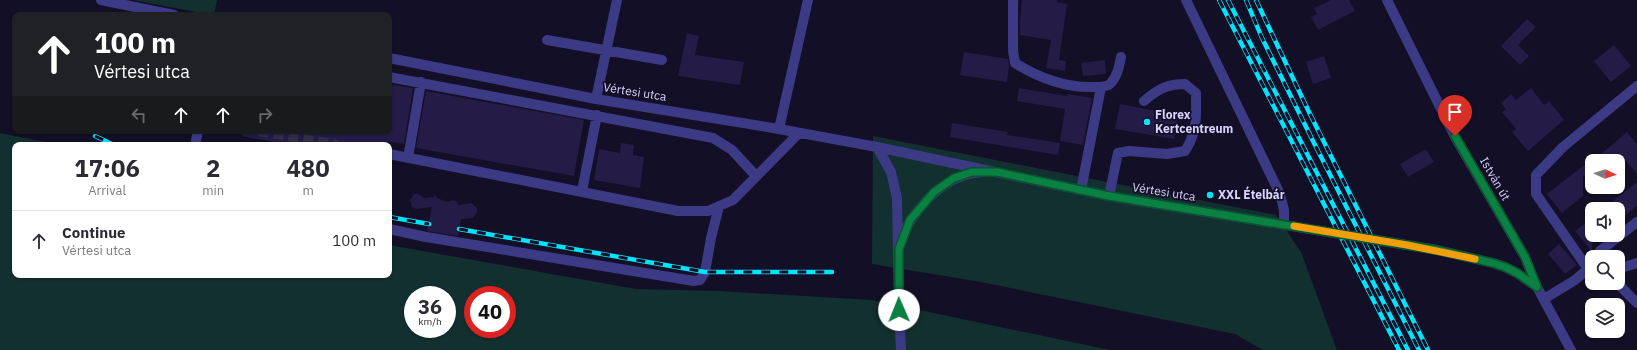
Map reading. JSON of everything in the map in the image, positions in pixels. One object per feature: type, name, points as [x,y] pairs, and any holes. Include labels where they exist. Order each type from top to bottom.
[{"type":"street","points":[[101,0],[159,12]]},
{"type":"street","points":[[596,99],[614,0]]},
{"type":"street","points":[[779,129],[808,0]]},
{"type":"street","points":[[1013,0],[1013,51],[1015,63],[1038,76],[1062,85],[1084,88],[1101,87],[1110,84],[1117,75],[1120,57]]},
{"type":"street","points":[[1186,0],[1280,194],[1284,210],[1284,225]]},
{"type":"street","name":"István út","points":[[1387,0],[1455,136],[1525,257],[1537,287],[1571,350]]},
{"type":"street","points":[[547,40],[662,60]]},
{"type":"street","name":"Vértesi utca","points":[[392,59],[596,99],[799,132],[1109,196],[1407,245],[1493,263],[1517,273],[1537,287]]},
{"type":"street","points":[[392,77],[713,138],[732,150],[756,176]]},
{"type":"street","points":[[408,158],[421,82]]},
{"type":"street","points":[[1109,196],[1118,153],[1129,151],[1167,154],[1185,151],[1192,140],[1196,122],[1196,93],[1185,84],[1172,84],[1155,91],[1144,101]]},
{"type":"street","points":[[1585,259],[1536,194],[1536,175],[1564,147],[1637,86]]},
{"type":"street","points":[[1081,190],[1101,87]]},
{"type":"street","points":[[582,191],[597,115]]},
{"type":"street","points":[[392,155],[678,211],[708,210],[733,200],[799,132]]},
{"type":"street","points":[[877,148],[891,172],[897,198],[901,350]]},
{"type":"street","points":[[899,249],[910,220],[934,192],[954,178],[972,172],[997,172]]},
{"type":"street","points":[[392,230],[426,237],[694,281],[700,280],[705,272],[719,206]]},
{"type":"street","points":[[1601,250],[1637,222]]},
{"type":"street","points":[[1625,268],[1635,267]]},
{"type":"street","points":[[1544,299],[1575,280],[1585,272]]},
{"type":"street","points":[[1624,290],[1637,303]]},
{"type":"green space","points":[[133,0],[217,0],[215,12],[196,12]]},
{"type":"green space","points":[[0,133],[45,142],[12,142],[12,278],[392,278],[392,246],[636,289],[719,291],[872,300],[1110,350],[0,350]]},
{"type":"green space","points":[[873,136],[1276,215],[1301,252],[1337,350],[1263,350],[1235,334],[981,282],[872,264]]},
{"type":"building","points":[[1022,0],[1057,0],[1057,2],[1067,4],[1059,60],[1066,61],[1065,71],[1046,68],[1051,40],[1020,35]]},
{"type":"building","points":[[1331,0],[1349,0],[1355,11],[1318,30],[1311,17],[1317,14],[1314,8]]},
{"type":"building","points":[[1527,19],[1536,27],[1518,45],[1529,56],[1520,65],[1501,46]]},
{"type":"building","points":[[687,33],[699,36],[695,55],[744,62],[740,85],[678,76]]},
{"type":"building","points":[[1614,45],[1631,66],[1611,82],[1594,61]]},
{"type":"building","points":[[964,52],[1008,59],[1009,66],[1007,82],[960,75]]},
{"type":"building","points":[[1324,56],[1331,78],[1313,84],[1306,62]]},
{"type":"building","points":[[1105,60],[1106,74],[1083,76],[1081,63]]},
{"type":"building","points":[[392,84],[413,88],[404,144],[384,141],[275,142],[242,136],[242,134],[392,134]]},
{"type":"building","points":[[1019,88],[1067,96],[1068,94],[1092,98],[1083,145],[1060,141],[1065,109],[1017,101]]},
{"type":"building","points":[[1531,88],[1544,105],[1549,101],[1564,120],[1528,151],[1512,132],[1516,129],[1502,112],[1506,109],[1501,103],[1511,94],[1516,100]]},
{"type":"building","points":[[426,91],[584,120],[574,176],[416,148]]},
{"type":"building","name":"Florex Kertcentreum","points":[[1120,104],[1178,115],[1174,139],[1115,129]]},
{"type":"building","points":[[952,123],[1008,132],[1007,135],[1060,143],[1058,155],[950,137]]},
{"type":"building","points":[[1627,132],[1637,144],[1637,174],[1625,161],[1625,154],[1601,154]]},
{"type":"building","points":[[621,143],[634,145],[633,155],[644,157],[640,188],[594,180],[599,149],[620,153]]},
{"type":"building","points":[[1426,149],[1434,162],[1408,177],[1400,164]]},
{"type":"building","points":[[1585,164],[1585,177],[1583,175],[1583,196],[1562,213],[1547,194]]},
{"type":"building","points":[[1637,182],[1637,206],[1625,215],[1625,202],[1612,202],[1622,194],[1625,194],[1625,192]]},
{"type":"building","points":[[414,194],[418,194],[424,198],[434,197],[434,194],[437,198],[447,202],[453,200],[459,205],[471,203],[477,208],[477,212],[473,218],[461,219],[458,236],[427,231],[432,207],[416,209],[412,207],[410,200]]},
{"type":"building","points":[[1585,223],[1585,242],[1592,242],[1592,250],[1590,250],[1575,231]]},
{"type":"building","points":[[1559,244],[1577,265],[1565,274],[1548,254]]},
{"type":"tunnel","points":[[276,134],[321,142]]},
{"type":"railway","points":[[1219,0],[1399,350]]},
{"type":"railway","points":[[1228,0],[1408,350]]},
{"type":"railway","points":[[1246,0],[1262,38],[1419,350]]},
{"type":"railway","points":[[1256,0],[1308,110],[1428,350]]},
{"type":"railway","points":[[95,136],[108,142]]},
{"type":"railway","points":[[392,218],[429,224]]},
{"type":"railway","points":[[459,229],[705,272],[832,272]]},
{"type":"slow traffic","points":[[1294,226],[1437,250],[1475,259]]},
{"type":"place","name":"Florex Kertcentreum","points":[[1147,122]]},
{"type":"place","name":"XXL Ételbár","points":[[1210,195]]},
{"type":"route","points":[[899,310],[899,249],[910,220],[934,192],[954,178],[972,172],[997,172],[1109,196],[1437,250],[1505,267],[1517,273],[1537,287],[1525,257],[1455,136]]}]
